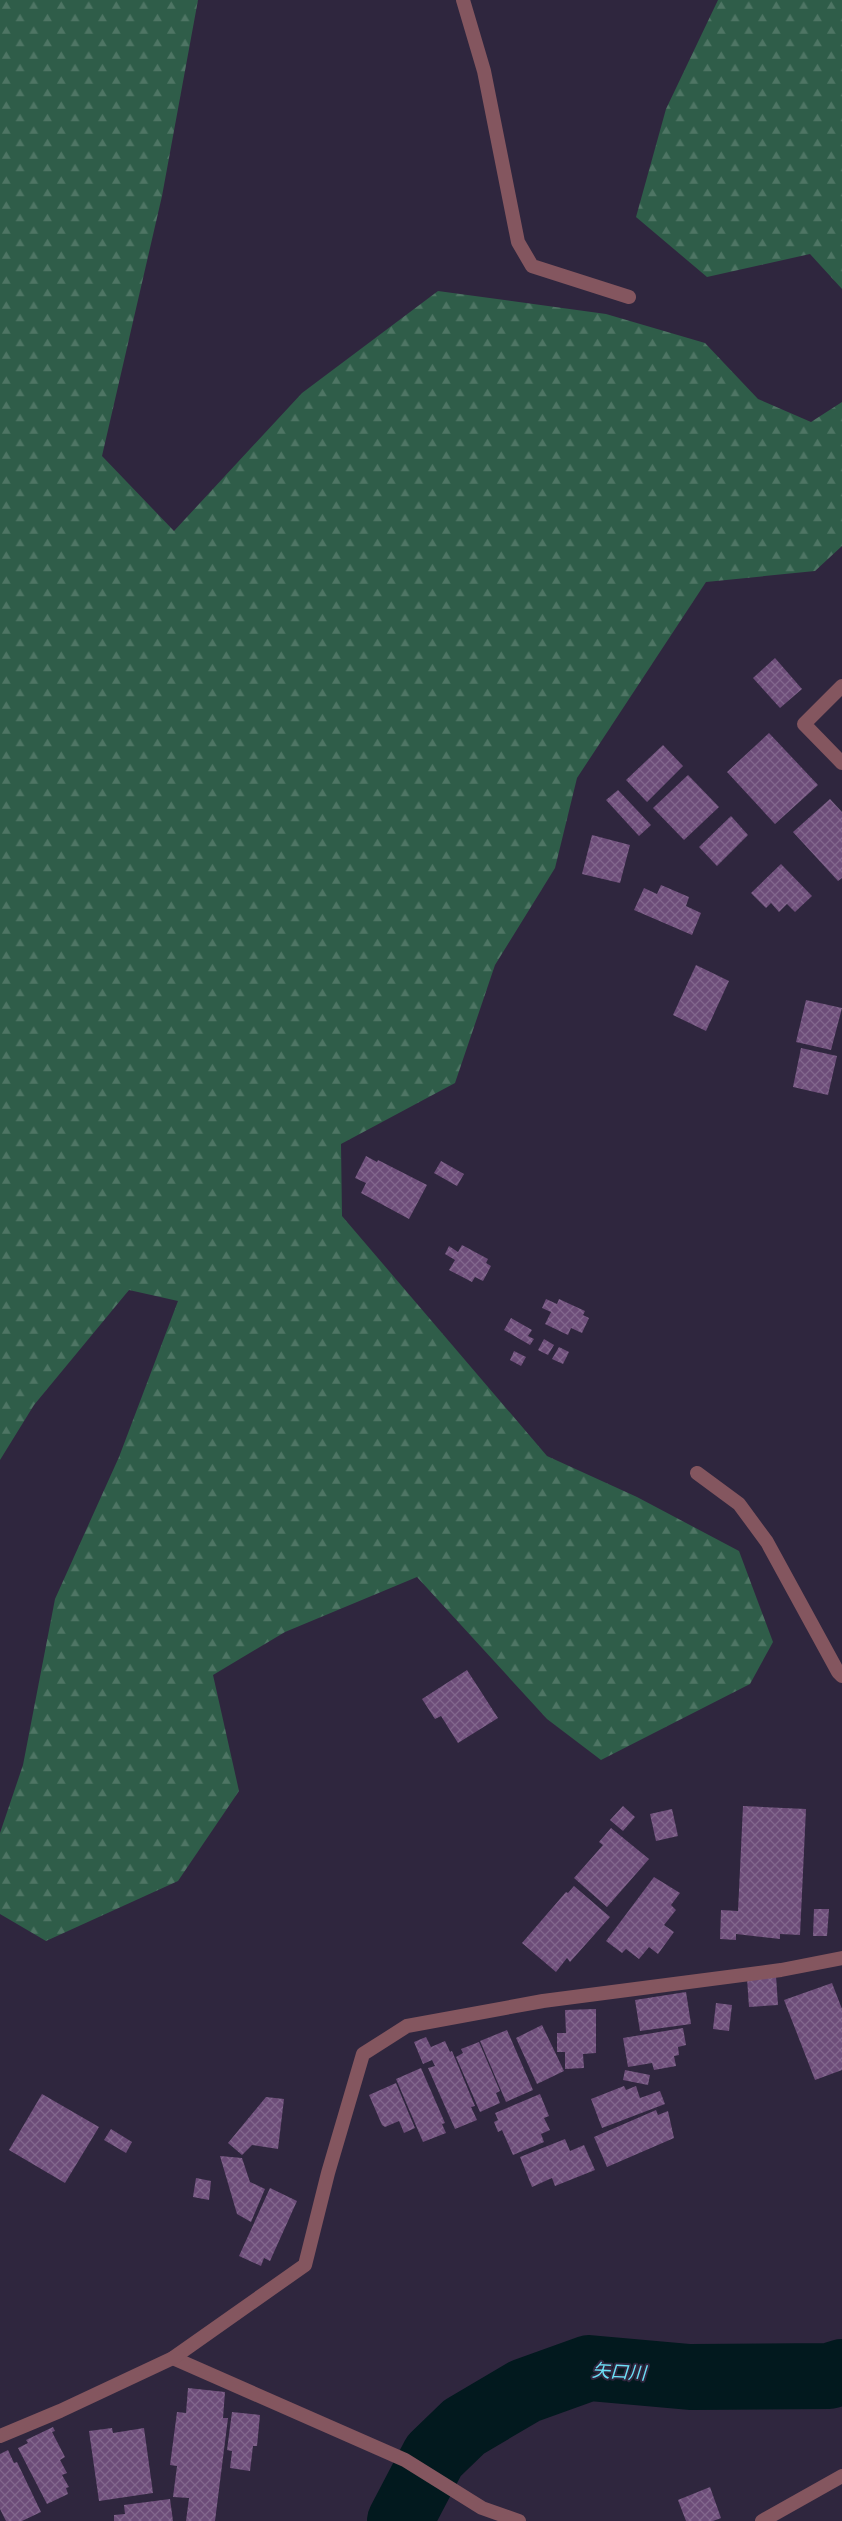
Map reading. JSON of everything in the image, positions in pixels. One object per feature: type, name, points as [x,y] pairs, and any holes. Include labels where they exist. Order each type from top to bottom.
[{"type":"street","points":[[463,0],[484,71],[518,242],[532,266],[629,297]]},
{"type":"street","points":[[842,686],[804,724],[842,763]]},
{"type":"street","points":[[697,1473],[739,1504],[767,1542],[838,1672],[842,1676]]},
{"type":"street","points":[[0,2436],[60,2411],[173,2358],[305,2265],[328,2173],[363,2054],[407,2026],[543,2000],[781,1970],[842,1958]]},
{"type":"street","points":[[173,2358],[406,2460],[482,2508],[519,2521]]},
{"type":"street","points":[[762,2521],[842,2476]]},
{"type":"green space","points":[[0,0],[198,0],[162,196],[102,456],[174,531],[302,393],[438,291],[606,314],[705,343],[758,399],[811,422],[842,402],[842,546],[815,571],[706,582],[577,778],[555,868],[495,965],[455,1083],[341,1144],[342,1216],[547,1456],[637,1497],[739,1551],[773,1642],[750,1684],[601,1760],[547,1719],[417,1577],[285,1632],[213,1675],[239,1791],[178,1881],[46,1941],[0,1914],[0,1833],[23,1765],[55,1599],[119,1457],[178,1301],[129,1290],[34,1405],[0,1460]]},
{"type":"green space","points":[[718,0],[842,0],[842,289],[810,254],[707,277],[636,217],[666,109]]},
{"type":"building","points":[[775,658],[802,689],[780,708],[753,678]]},
{"type":"building","points":[[769,733],[818,785],[775,824],[727,772]]},
{"type":"building","points":[[663,745],[683,766],[647,802],[626,780]]},
{"type":"building","points":[[688,775],[719,807],[684,840],[653,808]]},
{"type":"building","points":[[618,790],[651,825],[639,836],[606,800]]},
{"type":"building","points":[[830,799],[842,812],[842,878],[838,881],[793,832]]},
{"type":"building","points":[[731,816],[748,835],[717,866],[699,847]]},
{"type":"building","points":[[592,835],[630,845],[620,883],[582,874]]},
{"type":"building","points":[[781,864],[812,896],[795,912],[787,904],[779,912],[771,903],[766,908],[751,893]]},
{"type":"building","points":[[661,885],[689,897],[686,906],[701,913],[692,935],[634,910],[644,888],[657,894]]},
{"type":"building","points":[[696,965],[729,981],[706,1031],[673,1015]]},
{"type":"building","points":[[806,1000],[842,1008],[831,1050],[796,1042]]},
{"type":"building","points":[[801,1048],[837,1056],[828,1095],[793,1087]]},
{"type":"building","points":[[366,1156],[377,1162],[378,1160],[427,1185],[409,1219],[361,1193],[366,1183],[355,1178]]},
{"type":"building","points":[[441,1161],[464,1174],[457,1186],[434,1173]]},
{"type":"building","points":[[462,1245],[488,1259],[486,1263],[491,1266],[483,1281],[475,1277],[472,1282],[449,1270],[455,1260],[445,1254],[449,1246],[458,1252]]},
{"type":"building","points":[[546,1299],[557,1304],[559,1299],[585,1311],[583,1315],[589,1318],[582,1333],[571,1328],[568,1335],[545,1324],[551,1312],[542,1308]]},
{"type":"building","points":[[511,1318],[532,1330],[528,1336],[534,1339],[530,1345],[504,1330]]},
{"type":"building","points":[[544,1339],[554,1345],[548,1355],[538,1350]]},
{"type":"building","points":[[559,1347],[569,1352],[563,1364],[552,1359]]},
{"type":"building","points":[[514,1351],[526,1357],[521,1366],[510,1360]]},
{"type":"building","points":[[467,1670],[498,1718],[458,1743],[441,1716],[435,1719],[422,1699]]},
{"type":"building","points":[[623,1806],[635,1817],[623,1831],[610,1820]]},
{"type":"building","points":[[743,1806],[806,1809],[800,1935],[780,1934],[780,1939],[736,1934],[736,1940],[720,1939],[721,1910],[738,1911]]},
{"type":"building","points":[[672,1809],[678,1836],[656,1841],[650,1814]]},
{"type":"building","points":[[611,1828],[649,1859],[607,1907],[574,1878],[603,1845],[599,1842]]},
{"type":"building","points":[[654,1877],[680,1893],[671,1905],[676,1910],[664,1925],[674,1932],[658,1954],[649,1947],[639,1959],[626,1949],[622,1953],[606,1941]]},
{"type":"building","points":[[574,1886],[610,1917],[570,1962],[567,1958],[556,1972],[522,1943],[566,1892],[568,1893]]},
{"type":"building","points":[[814,1909],[829,1909],[827,1936],[813,1936]]},
{"type":"building","points":[[776,1976],[778,2005],[749,2007],[747,1978]]},
{"type":"building","points":[[832,1983],[842,2009],[842,2070],[815,2080],[784,2000]]},
{"type":"building","points":[[686,1992],[691,2024],[640,2031],[635,2000]]},
{"type":"building","points":[[716,2003],[732,2005],[729,2031],[713,2029]]},
{"type":"building","points":[[596,2009],[596,2053],[583,2054],[584,2068],[565,2069],[565,2052],[557,2052],[557,2033],[566,2033],[565,2010]]},
{"type":"building","points":[[542,2025],[564,2071],[537,2084],[516,2038]]},
{"type":"building","points":[[683,2028],[686,2045],[678,2047],[679,2055],[674,2056],[676,2066],[654,2070],[652,2063],[628,2067],[623,2038]]},
{"type":"building","points":[[507,2030],[533,2090],[506,2102],[480,2041]]},
{"type":"building","points":[[426,2037],[431,2047],[445,2041],[450,2052],[452,2051],[475,2106],[471,2107],[477,2120],[455,2129],[428,2068],[435,2066],[432,2060],[423,2064],[414,2042]]},
{"type":"building","points":[[479,2042],[500,2091],[496,2093],[500,2103],[480,2112],[456,2057],[463,2053],[461,2049]]},
{"type":"building","points":[[421,2068],[445,2123],[442,2124],[446,2133],[423,2142],[396,2079]]},
{"type":"building","points":[[625,2070],[650,2075],[648,2085],[623,2080]]},
{"type":"building","points":[[396,2083],[415,2128],[404,2133],[399,2121],[385,2127],[382,2125],[369,2095]]},
{"type":"building","points":[[624,2086],[626,2090],[636,2086],[640,2098],[660,2091],[665,2104],[602,2128],[591,2099]]},
{"type":"building","points":[[42,2094],[99,2127],[65,2183],[9,2150]]},
{"type":"building","points":[[540,2094],[549,2116],[544,2118],[550,2130],[541,2134],[544,2142],[513,2155],[502,2130],[498,2132],[494,2122],[498,2120],[495,2113]]},
{"type":"building","points":[[266,2097],[284,2099],[278,2149],[252,2145],[242,2155],[228,2143]]},
{"type":"building","points":[[656,2110],[658,2115],[668,2111],[674,2138],[607,2167],[594,2137]]},
{"type":"building","points":[[111,2129],[132,2142],[126,2153],[104,2140]]},
{"type":"building","points":[[565,2139],[570,2151],[584,2145],[595,2170],[555,2186],[552,2178],[532,2187],[520,2157]]},
{"type":"building","points":[[220,2156],[242,2158],[250,2182],[265,2189],[251,2222],[237,2214]]},
{"type":"building","points":[[196,2178],[211,2181],[209,2200],[193,2197]]},
{"type":"building","points":[[270,2188],[297,2201],[270,2261],[264,2258],[261,2266],[239,2256]]},
{"type":"building","points":[[188,2388],[225,2392],[223,2418],[228,2418],[215,2521],[186,2521],[189,2498],[173,2497],[177,2466],[170,2465],[177,2412],[186,2413]]},
{"type":"building","points":[[232,2412],[260,2415],[257,2446],[253,2446],[250,2471],[230,2468],[232,2451],[227,2450]]},
{"type":"building","points":[[53,2427],[55,2431],[52,2432],[65,2457],[60,2460],[67,2473],[62,2475],[69,2487],[66,2488],[68,2494],[47,2504],[18,2448],[28,2443],[26,2440]]},
{"type":"building","points":[[112,2428],[113,2433],[144,2428],[153,2493],[99,2501],[89,2431]]},
{"type":"building","points":[[8,2450],[14,2463],[17,2462],[41,2512],[22,2521],[6,2521],[0,2509],[0,2454]]},
{"type":"building","points":[[710,2487],[721,2518],[713,2521],[686,2521],[678,2500]]},
{"type":"building","points":[[170,2499],[173,2521],[114,2521],[114,2515],[125,2514],[124,2505]]},
{"type":"waterway","name":"矢口川","points":[[400,2521],[434,2456],[464,2427],[525,2391],[589,2368],[690,2377],[829,2376],[842,2372]]}]
